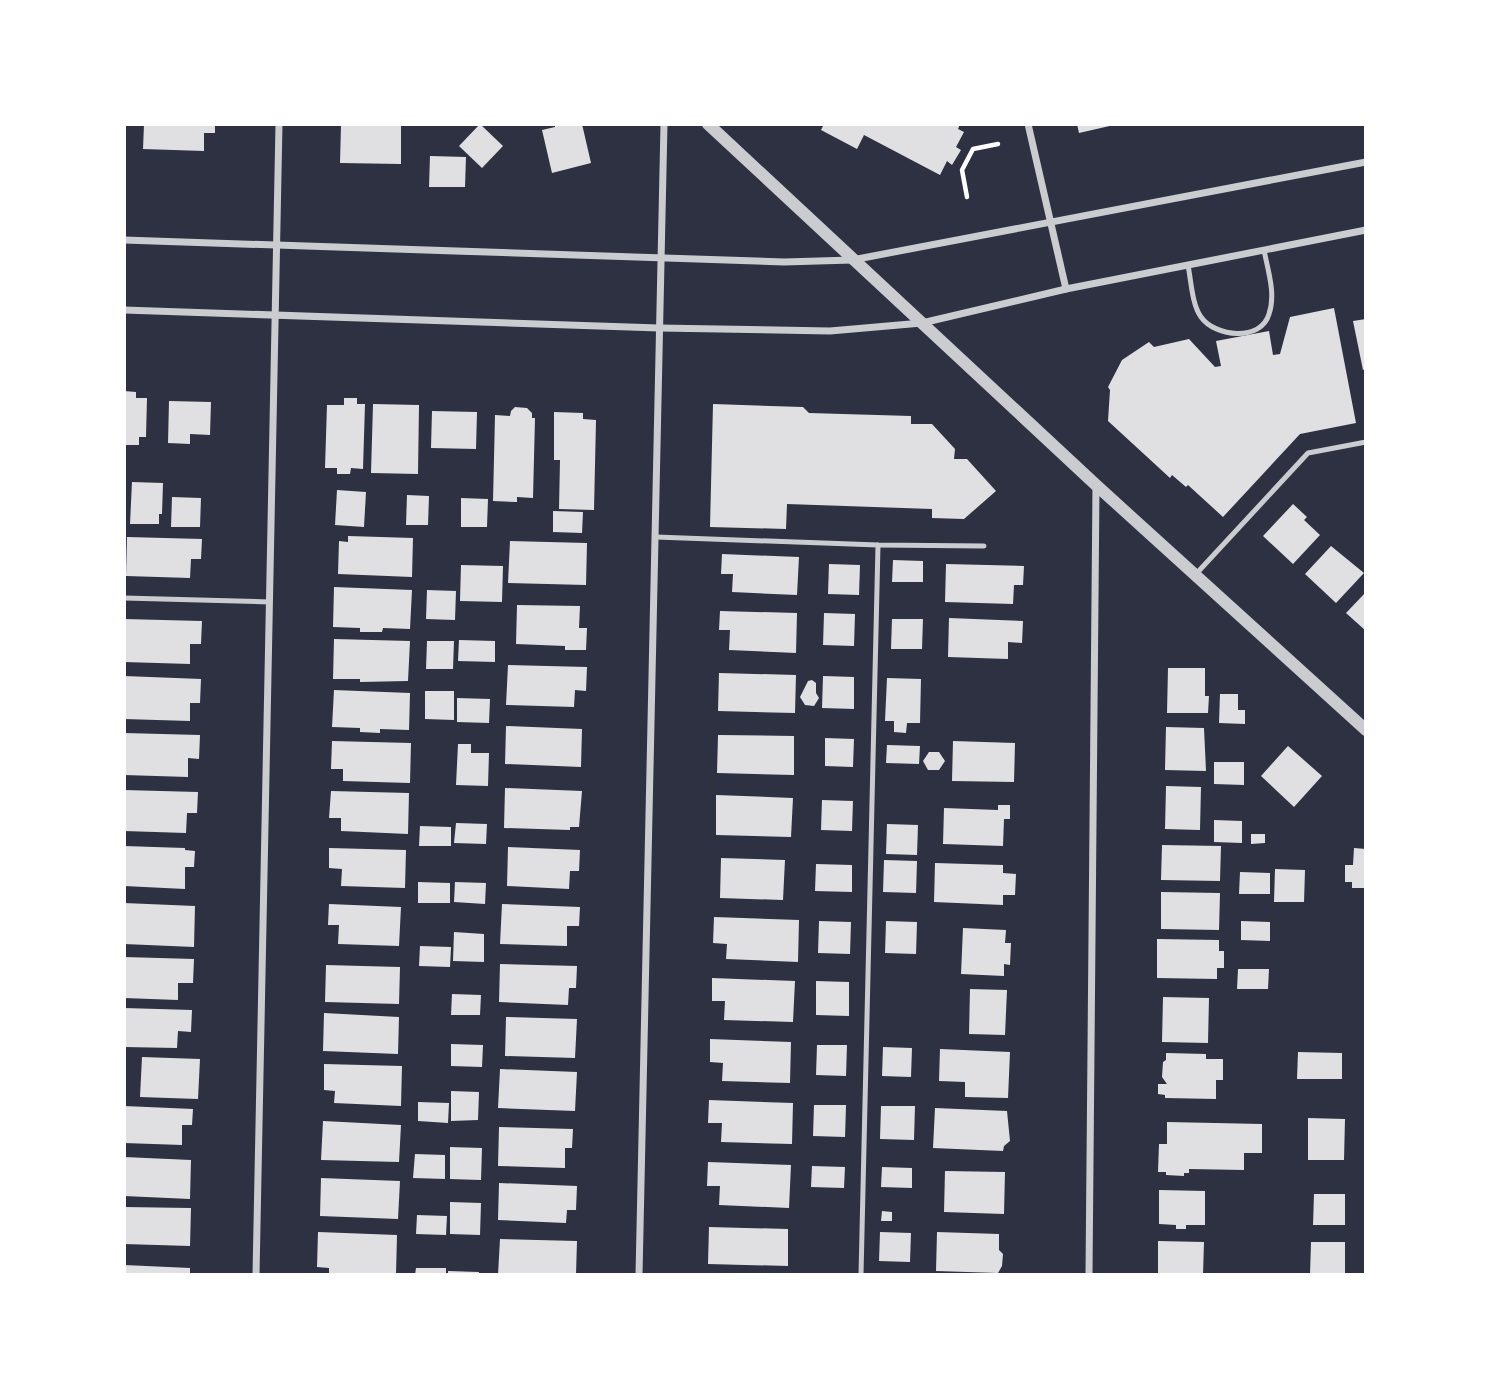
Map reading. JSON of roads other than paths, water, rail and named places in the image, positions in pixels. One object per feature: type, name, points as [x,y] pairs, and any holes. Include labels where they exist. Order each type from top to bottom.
[{"type":"street","points":[[256,1275],[279,124]]},
{"type":"street","points":[[639,1275],[664,124]]},
{"type":"street","points":[[708,124],[1096,485],[1366,730]]},
{"type":"street","points":[[1028,124],[1066,289]]},
{"type":"street","points":[[124,240],[784,262],[852,260],[1366,162]]},
{"type":"street","points":[[124,310],[830,331],[922,323],[1066,289],[1366,230]]},
{"type":"street","points":[[1088,1275],[1096,485]]},
{"type":"lane","points":[[1188,265],[1199,315],[1210,327],[1226,333],[1241,333],[1259,327],[1269,317],[1272,295],[1264,250]]},
{"type":"lane","points":[[1196,574],[1308,453],[1366,442]]},
{"type":"lane","points":[[656,537],[984,546]]},
{"type":"lane","points":[[861,1275],[878,545]]},
{"type":"lane","points":[[124,598],[270,602]]}]
